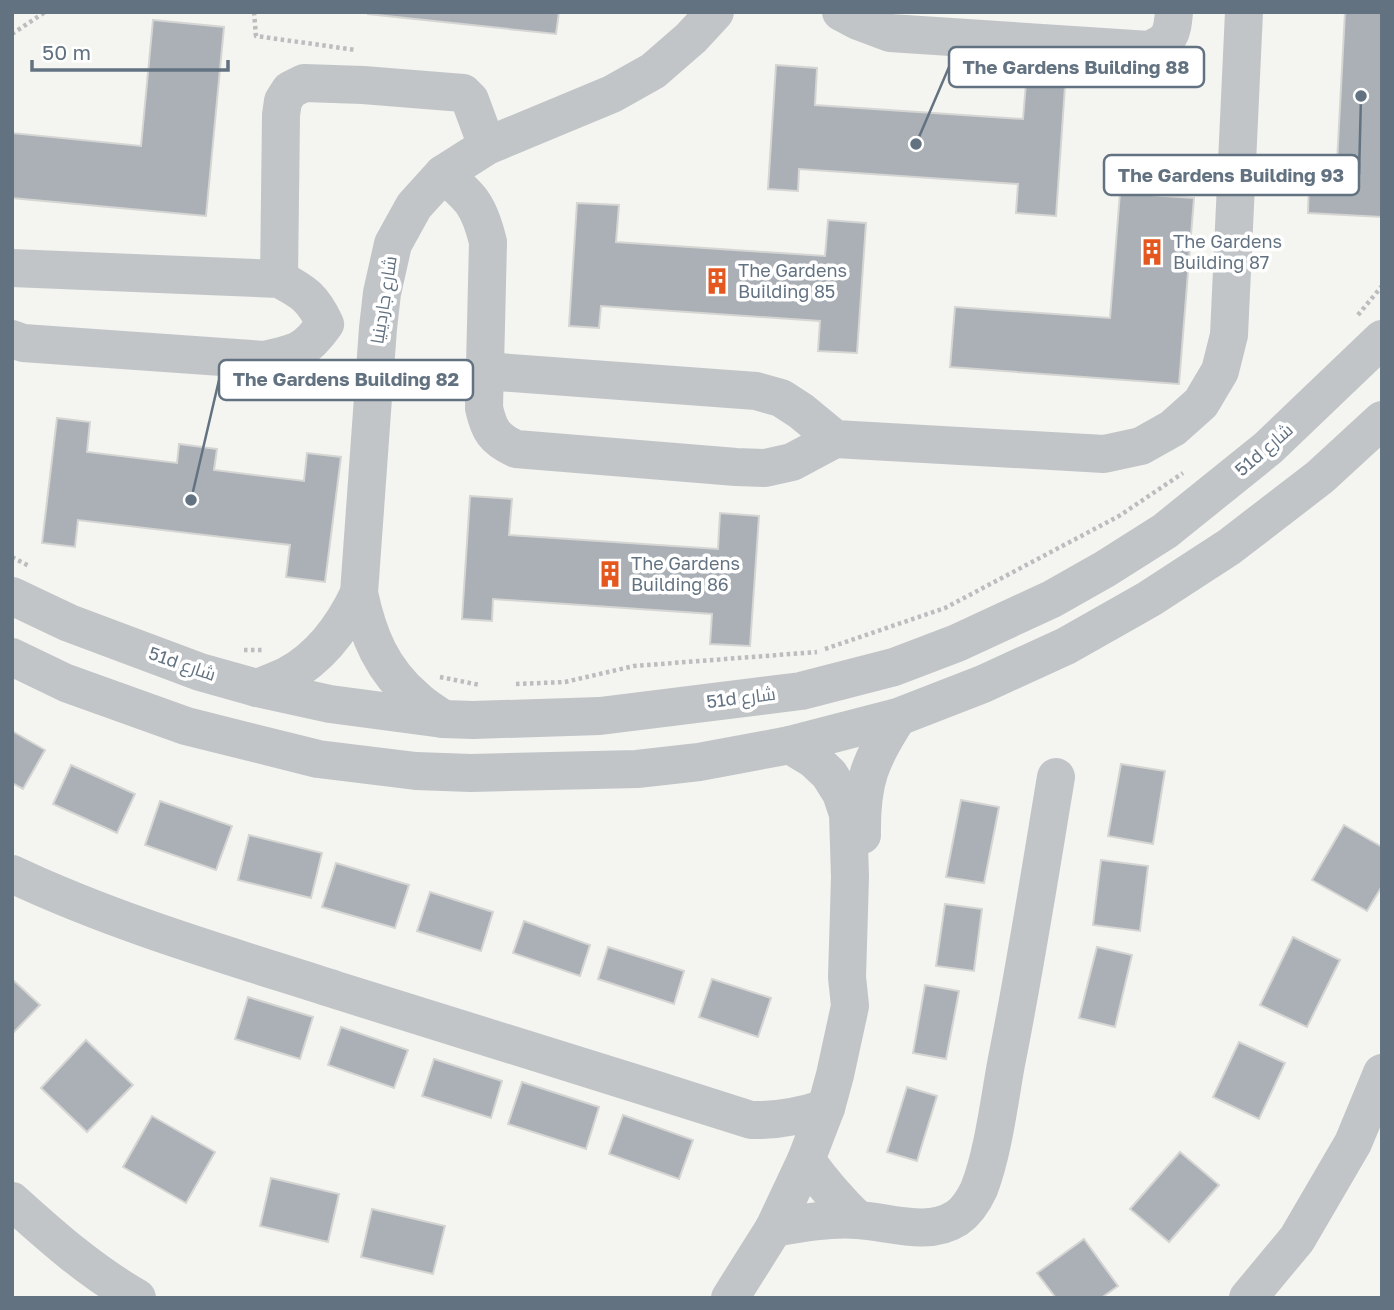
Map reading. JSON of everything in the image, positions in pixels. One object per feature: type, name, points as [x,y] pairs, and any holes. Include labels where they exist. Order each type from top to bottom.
[{"type":"street","name":"شارع جاردينيا","points":[[443,719],[416,700],[394,676],[377,651],[365,623],[359,593],[378,328],[382,293],[393,244],[414,206],[443,174],[487,146],[612,94],[653,71],[691,38],[715,12]]},
{"type":"street","points":[[841,12],[890,33],[1149,50],[1170,37],[1174,12]]},
{"type":"street","points":[[443,174],[477,206],[484,222],[488,242],[484,408],[494,435],[516,449],[765,468],[792,462],[835,439],[1104,454],[1141,446],[1173,429],[1201,402],[1220,370],[1229,335],[1244,12]]},
{"type":"street","points":[[279,279],[281,115],[290,90],[304,83],[463,93],[470,100],[487,146]]},
{"type":"street","points":[[12,268],[279,279],[302,291],[317,307],[325,324]]},
{"type":"street","points":[[325,324],[378,328]]},
{"type":"street","points":[[12,339],[23,343],[265,360],[294,354],[314,340],[325,324]]},
{"type":"street","name":"51d شارع","points":[[24,583],[69,623],[200,672],[330,704],[443,719],[473,720],[600,716],[801,691],[894,667],[957,643],[1052,599],[1165,531],[1268,448],[1366,331]]},
{"type":"street","points":[[485,371],[756,391],[781,398],[791,404],[835,439]]},
{"type":"street","points":[[12,657],[66,683],[186,726],[318,759],[416,771],[471,773],[637,769],[699,762],[790,745],[898,716],[983,684],[1066,646],[1149,599],[1229,547],[1320,477],[1382,420]]},
{"type":"street","name":"شارع جاردينيا","points":[[257,688],[288,675],[315,656],[340,627],[359,593]]},
{"type":"street","points":[[637,769],[625,761],[620,748],[623,734],[634,724],[700,714],[731,700]]},
{"type":"street","points":[[850,1006],[861,978],[864,922],[862,820],[866,780],[873,758],[898,716]]},
{"type":"street","points":[[730,1298],[774,1228],[803,1167],[825,1108],[844,1040],[850,1006],[847,966],[850,877],[848,814],[841,793],[830,774],[813,759],[790,745]]},
{"type":"street","points":[[774,1228],[858,1219],[922,1228],[941,1226],[958,1218],[971,1205],[988,1156],[1025,967],[1056,777]]},
{"type":"street","points":[[12,874],[132,923],[239,959],[751,1119],[789,1118],[825,1108]]},
{"type":"street","points":[[1248,1298],[1297,1239],[1353,1143],[1382,1073]]},
{"type":"street","points":[[751,1119],[858,1219]]},
{"type":"street","points":[[12,1201],[65,1248],[108,1281],[137,1298]]},
{"type":"path","points":[[12,34],[45,12]]},
{"type":"path","points":[[254,12],[256,36],[359,51],[363,85]]},
{"type":"path","points":[[1366,331],[1382,286]]},
{"type":"path","points":[[514,684],[565,682],[634,666],[818,652],[945,608],[1119,516],[1184,472]]},
{"type":"path","points":[[12,557],[24,583]]},
{"type":"path","points":[[237,649],[268,650]]},
{"type":"path","points":[[394,676],[417,671],[475,685],[488,685]]},
{"type":"building","points":[[368,12],[559,12],[556,34]]},
{"type":"building","points":[[1345,12],[1382,12],[1382,217],[1308,213],[1309,180],[1336,182]]},
{"type":"building","points":[[153,20],[224,27],[206,216],[12,198],[12,133],[141,146]]},
{"type":"building","points":[[776,65],[817,68],[815,105],[1023,119],[1026,83],[1065,86],[1056,216],[1016,213],[1018,184],[799,169],[798,191],[768,189]]},
{"type":"building","name":"The Gardens Building 87","points":[[1120,193],[1194,198],[1179,384],[950,367],[955,307],[1110,318]]},
{"type":"building","name":"The Gardens Building 85","points":[[577,203],[619,205],[616,242],[825,256],[828,220],[866,223],[857,353],[818,351],[820,321],[601,306],[599,328],[569,326]]},
{"type":"building","points":[[57,418],[90,422],[87,452],[177,463],[179,444],[217,449],[214,470],[304,481],[307,453],[341,457],[325,582],[286,577],[290,545],[78,520],[75,547],[42,543]]},
{"type":"building","name":"The Gardens Building 86","points":[[470,496],[512,499],[509,535],[718,549],[720,513],[759,516],[750,646],[710,644],[712,614],[493,599],[492,621],[462,619]]},
{"type":"building","points":[[12,731],[45,750],[23,789],[12,783]]},
{"type":"building","points":[[1121,764],[1165,771],[1153,844],[1108,836]]},
{"type":"building","points":[[71,765],[135,794],[117,833],[53,804]]},
{"type":"building","points":[[961,800],[999,807],[984,883],[946,877]]},
{"type":"building","points":[[160,801],[232,826],[216,870],[145,845]]},
{"type":"building","points":[[1344,825],[1382,847],[1382,886],[1367,911],[1312,880]]},
{"type":"building","points":[[249,835],[322,853],[311,898],[238,880]]},
{"type":"building","points":[[1101,860],[1148,866],[1140,931],[1093,925]]},
{"type":"building","points":[[336,863],[409,885],[395,928],[322,907]]},
{"type":"building","points":[[430,892],[493,912],[481,951],[417,931]]},
{"type":"building","points":[[945,904],[982,909],[974,971],[936,966]]},
{"type":"building","points":[[524,921],[590,945],[580,976],[513,953]]},
{"type":"building","points":[[1293,937],[1340,960],[1307,1027],[1260,1005]]},
{"type":"building","points":[[608,947],[684,971],[674,1004],[598,979]]},
{"type":"building","points":[[1097,947],[1132,955],[1115,1027],[1079,1018]]},
{"type":"building","points":[[12,979],[40,1005],[12,1034]]},
{"type":"building","points":[[712,979],[771,998],[758,1037],[699,1017]]},
{"type":"building","points":[[925,985],[959,991],[946,1059],[913,1053]]},
{"type":"building","points":[[248,997],[313,1017],[300,1059],[235,1039]]},
{"type":"building","points":[[341,1027],[408,1050],[394,1088],[328,1065]]},
{"type":"building","points":[[86,1040],[133,1085],[87,1132],[41,1088]]},
{"type":"building","points":[[1239,1042],[1285,1063],[1259,1119],[1213,1097]]},
{"type":"building","points":[[434,1059],[502,1081],[491,1118],[422,1096]]},
{"type":"building","points":[[522,1082],[599,1107],[586,1149],[508,1124]]},
{"type":"building","points":[[907,1087],[937,1096],[917,1161],[887,1152]]},
{"type":"building","points":[[623,1115],[693,1140],[679,1179],[609,1154]]},
{"type":"building","points":[[152,1116],[215,1152],[186,1203],[123,1167]]},
{"type":"building","points":[[1180,1152],[1219,1185],[1169,1242],[1130,1209]]},
{"type":"building","points":[[271,1178],[339,1194],[328,1242],[260,1226]]},
{"type":"building","points":[[372,1209],[445,1226],[433,1274],[361,1257]]},
{"type":"building","points":[[1084,1239],[1118,1286],[1101,1298],[1056,1298],[1037,1273]]},
{"type":"place","name":"The Gardens Building 93","points":[[1361,96]]},
{"type":"place","name":"The Gardens Building 88","points":[[916,144]]},
{"type":"place","name":"The Gardens Building 87","points":[[1152,252]]},
{"type":"place","name":"The Gardens Building 85","points":[[717,281]]},
{"type":"place","name":"The Gardens Building 82","points":[[191,500]]},
{"type":"place","name":"The Gardens Building 86","points":[[610,574]]}]
